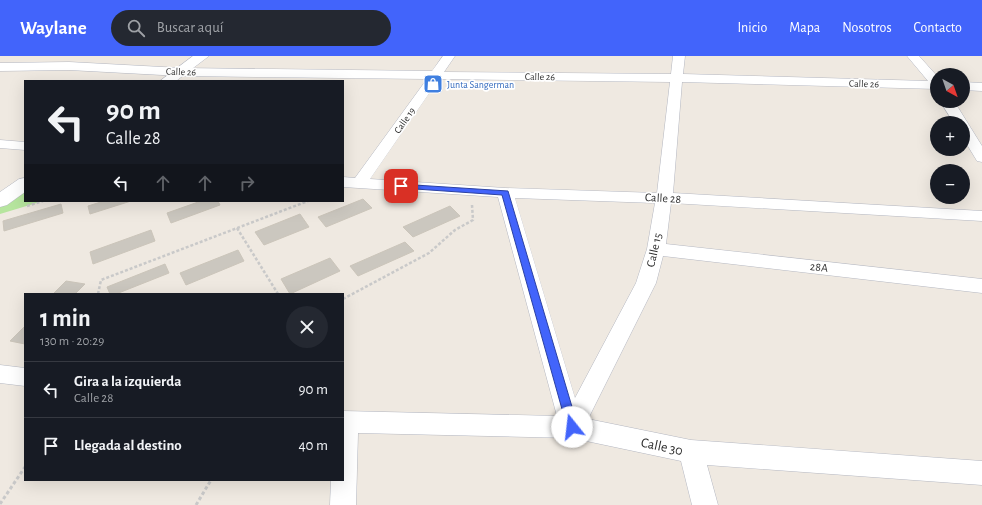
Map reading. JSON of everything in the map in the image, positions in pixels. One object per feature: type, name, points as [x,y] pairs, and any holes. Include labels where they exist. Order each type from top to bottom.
[{"type":"main road","points":[[169,80],[202,56]]},
{"type":"main road","points":[[0,201],[24,184]]},
{"type":"street","name":"Calle 19","points":[[351,183],[449,56]]},
{"type":"street","name":"Calle 15","points":[[572,427],[646,283],[656,249],[664,198],[679,56]]},
{"type":"street","points":[[913,56],[930,77]]},
{"type":"street","name":"Calle 26","points":[[0,68],[69,66],[181,72],[677,78],[930,85]]},
{"type":"street","points":[[970,86],[982,87]]},
{"type":"street","points":[[970,138],[982,158]]},
{"type":"street","points":[[0,144],[24,146]]},
{"type":"street","name":"Calle 28","points":[[351,183],[505,193],[664,198],[982,216]]},
{"type":"street","points":[[505,193],[572,427]]},
{"type":"street","name":"28A","points":[[656,249],[982,286]]},
{"type":"street","points":[[0,374],[24,377]]},
{"type":"street","name":"Calle 30","points":[[344,423],[572,427],[691,452],[982,473]]},
{"type":"street","points":[[691,452],[705,505]]},
{"type":"street","points":[[343,481],[343,505]]},
{"type":"path","points":[[344,299],[429,253],[455,230],[473,220],[472,191]]},
{"type":"path","points":[[98,293],[101,280],[305,202]]},
{"type":"path","points":[[237,228],[277,293]]},
{"type":"path","points":[[0,504],[24,468]]},
{"type":"path","points":[[196,505],[210,481]]},
{"type":"green space","points":[[24,189],[24,202],[40,202],[0,214],[0,207]]},
{"type":"building","points":[[363,199],[372,208],[326,227],[318,217]]},
{"type":"building","points":[[101,202],[128,202],[90,214],[88,206]]},
{"type":"building","points":[[198,202],[218,202],[220,205],[171,223],[167,213]]},
{"type":"building","points":[[61,204],[63,213],[4,231],[3,221]]},
{"type":"building","points":[[450,206],[460,216],[413,237],[403,227]]},
{"type":"building","points":[[300,214],[309,227],[264,245],[255,232]]},
{"type":"building","points":[[151,230],[155,241],[93,264],[90,252]]},
{"type":"building","points":[[405,242],[414,251],[358,276],[350,266]]},
{"type":"building","points":[[238,250],[244,261],[186,285],[180,273]]},
{"type":"building","points":[[330,258],[340,271],[292,293],[289,293],[281,279]]},
{"type":"building","points":[[165,264],[169,273],[119,293],[110,293],[107,287]]},
{"type":"building","points":[[66,281],[85,284],[76,293],[54,293]]},
{"type":"building","points":[[24,327],[24,344],[10,341]]},
{"type":"place","name":"Junta Sangerman","points":[[433,84]]},
{"type":"route","points":[[401,186],[505,193],[572,427]]}]
